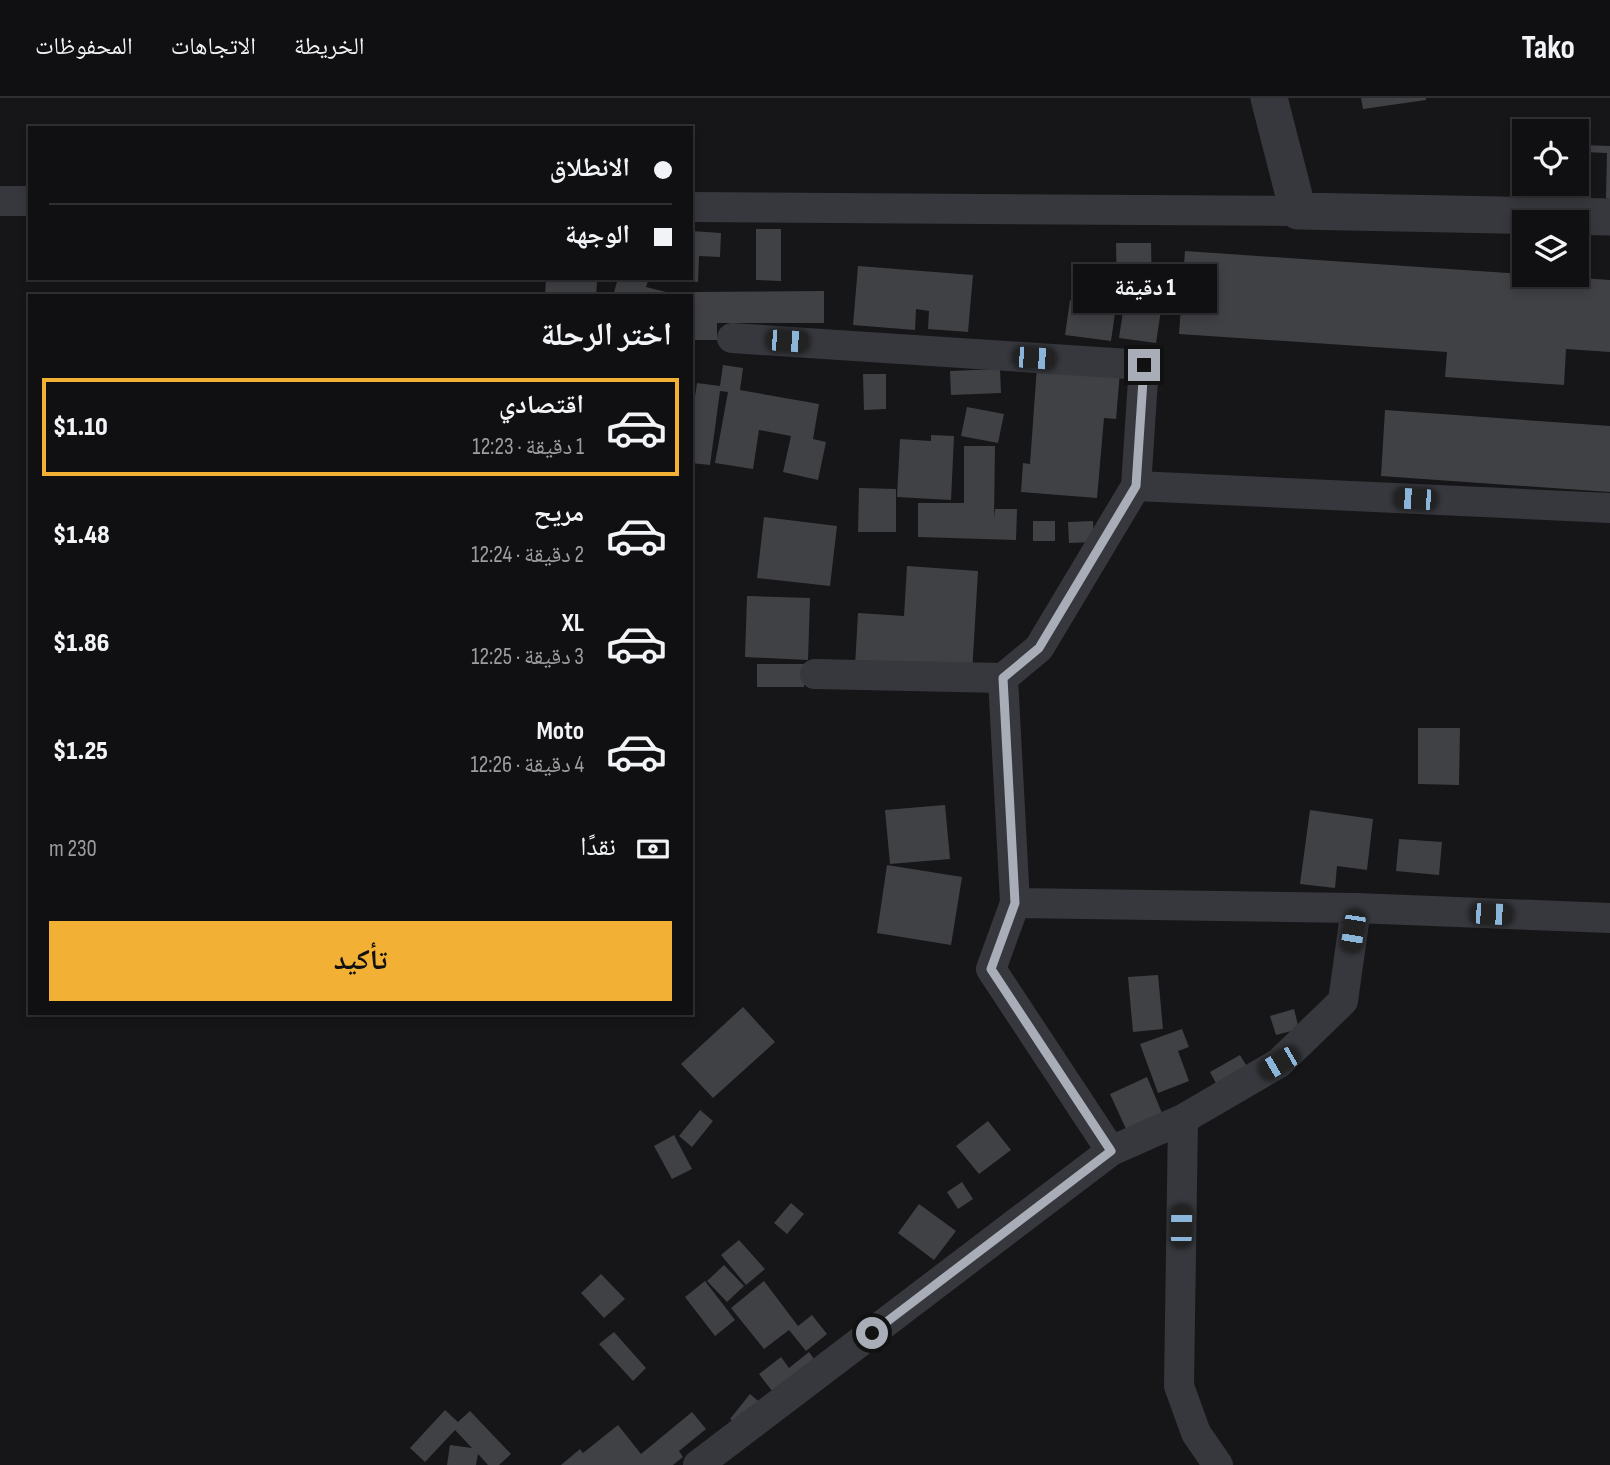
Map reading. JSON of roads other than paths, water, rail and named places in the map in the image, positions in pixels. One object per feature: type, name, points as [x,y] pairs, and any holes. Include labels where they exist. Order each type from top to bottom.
[{"type":"street","points":[[1269,98],[1298,211]]},
{"type":"street","points":[[0,201],[28,201]]},
{"type":"street","points":[[693,207],[1298,211],[1610,217]]},
{"type":"street","points":[[732,338],[1144,365],[1136,486],[1039,648],[1003,678],[815,674]]},
{"type":"street","points":[[1136,486],[1610,508]]},
{"type":"street","points":[[1003,678],[1015,903],[991,969],[1111,1151]]},
{"type":"street","points":[[1015,903],[1356,908],[1610,918]]},
{"type":"street","points":[[698,1465],[1111,1151],[1183,1119],[1279,1063],[1343,1001],[1356,908]]},
{"type":"street","points":[[1183,1119],[1179,1385],[1196,1433],[1217,1465]]}]
